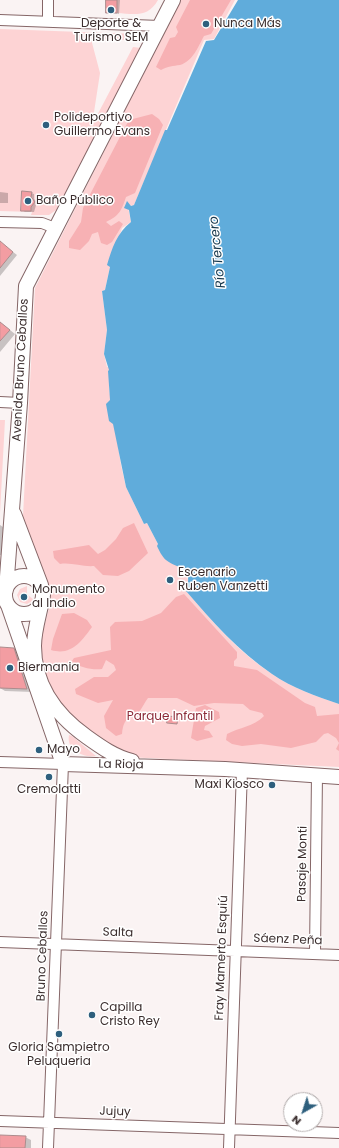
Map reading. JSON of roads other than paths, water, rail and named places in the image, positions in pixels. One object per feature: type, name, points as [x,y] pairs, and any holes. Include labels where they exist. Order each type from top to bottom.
[{"type":"main road","name":"Avenida Bruno Ceballos","points":[[6,584],[13,512],[26,286],[173,0]]},
{"type":"main road","name":"Avenida Bruno Ceballos","points":[[13,512],[41,585]]},
{"type":"main road","points":[[63,764],[8,607],[6,584],[21,577],[30,577],[41,585],[43,596],[36,632],[35,655],[43,686],[55,709],[70,724],[118,757],[152,766]]},
{"type":"main road","points":[[8,607],[18,613],[28,614],[37,609],[42,601]]},
{"type":"main road","name":"La Rioja","points":[[63,764],[152,766],[317,774]]},
{"type":"main road","points":[[317,774],[339,773]]},
{"type":"main road","points":[[317,774],[339,777]]},
{"type":"street","points":[[48,0],[48,21]]},
{"type":"street","points":[[0,20],[160,26]]},
{"type":"street","points":[[0,222],[42,223],[55,228]]},
{"type":"street","points":[[0,402],[20,403]]},
{"type":"street","name":"La Rioja","points":[[0,762],[63,764]]},
{"type":"street","name":"Bruno Ceballos","points":[[48,1148],[63,764]]},
{"type":"street","name":"Fray Mamerto Esquiú","points":[[229,1148],[242,770]]},
{"type":"street","name":"Pasaje Monti","points":[[315,954],[317,774]]},
{"type":"street","name":"Salta","points":[[0,942],[236,951]]},
{"type":"street","name":"Sáenz Peña","points":[[236,951],[339,955]]},
{"type":"street","name":"Jujuy","points":[[0,1121],[339,1133]]},
{"type":"water","name":"Río Tercero","points":[[238,0],[339,0],[339,704],[296,688],[260,665],[226,635],[186,591],[188,583],[187,573],[163,557],[147,523],[144,524],[126,487],[113,424],[109,421],[106,404],[110,400],[109,370],[104,354],[107,330],[102,291],[105,290],[110,267],[107,265],[113,247],[122,231],[131,222],[129,210],[124,208],[127,201],[131,206],[134,205],[165,130],[167,130],[206,41],[214,40]]},
{"type":"place","name":"Deporte & Turismo SEM","points":[[111,10]]},
{"type":"place","name":"Nunca Más","points":[[206,24]]},
{"type":"place","name":"Polideportivo Guillermo Evans","points":[[46,125]]},
{"type":"place","name":"Baño Público","points":[[28,201]]},
{"type":"place","name":"Escenario Ruben Vanzetti","points":[[170,580]]},
{"type":"place","name":"Monumento al Indio","points":[[24,597]]},
{"type":"place","name":"Biermania","points":[[10,668]]},
{"type":"place","name":"Mayo","points":[[39,750]]},
{"type":"place","name":"Cremolatti","points":[[49,777]]},
{"type":"place","name":"Maxi Kiosco","points":[[272,785]]},
{"type":"place","name":"Capilla Cristo Rey","points":[[92,1015]]},
{"type":"place","name":"Gloria Sampietro Peluqueria","points":[[59,1034]]},
{"type":"park label","name":"Parque Infantil","points":[[170,717]]}]
